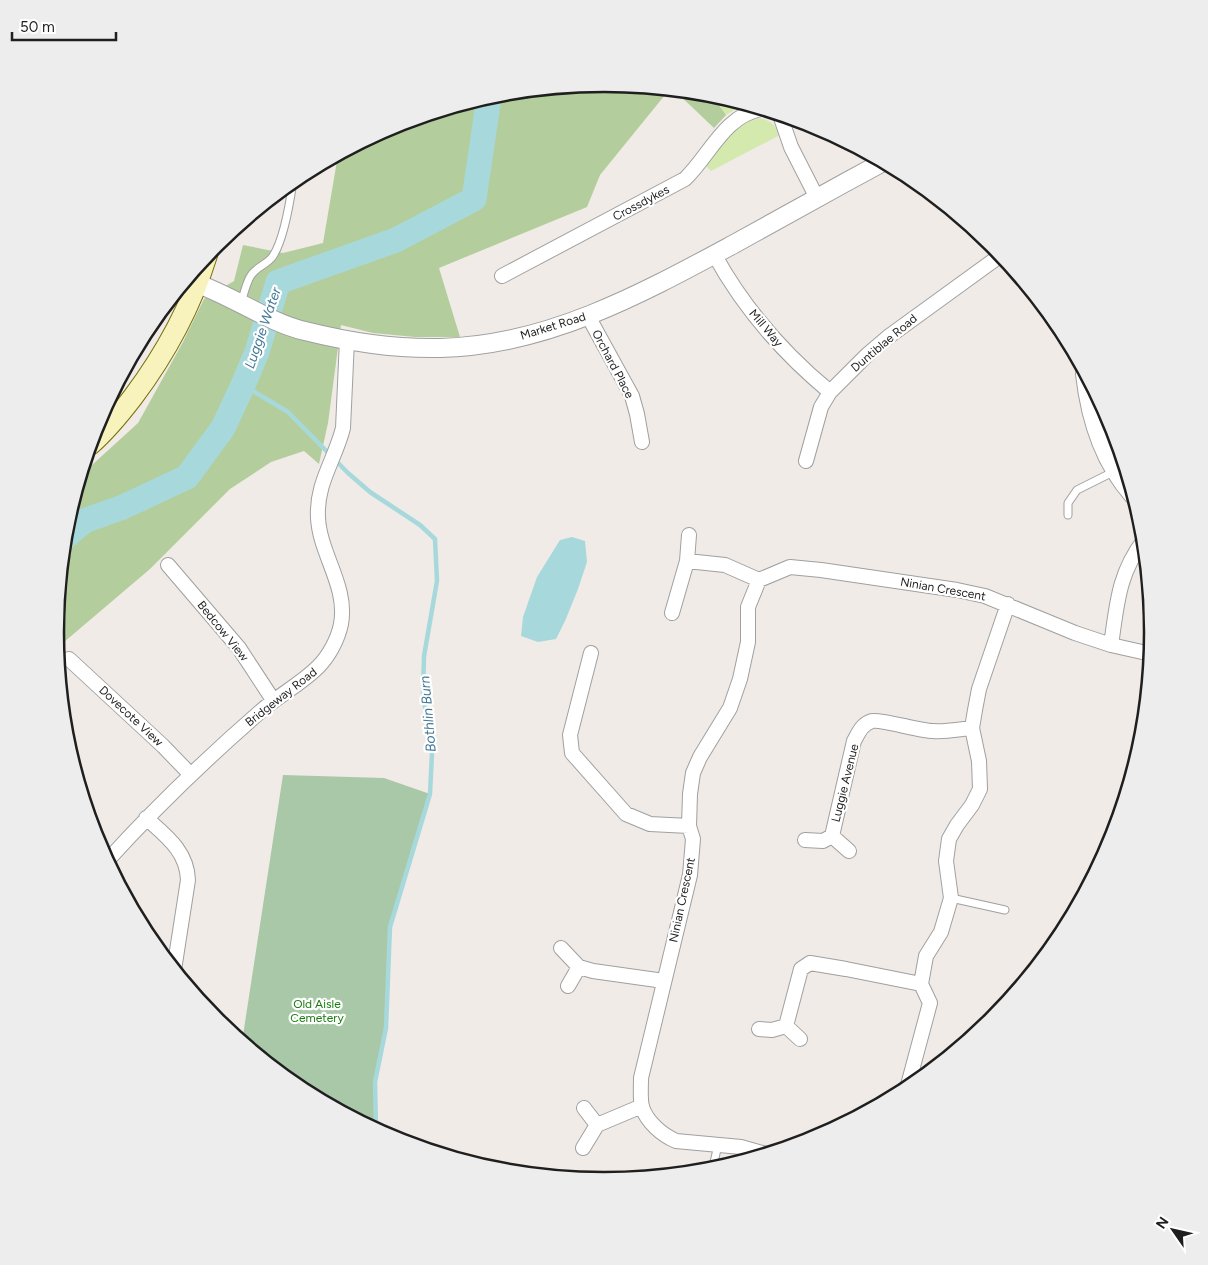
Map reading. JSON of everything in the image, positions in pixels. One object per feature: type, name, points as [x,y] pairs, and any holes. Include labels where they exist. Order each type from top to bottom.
[{"type":"main road","points":[[102,433],[123,411],[154,369],[179,327],[202,272]]},
{"type":"street","name":"Crossdykes","points":[[502,276],[685,179],[696,169],[727,127],[750,113]]},
{"type":"street","points":[[783,123],[791,147],[817,198]]},
{"type":"street","name":"Market Road","points":[[198,284],[246,305],[274,320],[304,331],[347,340],[407,347],[441,348],[476,345],[514,338],[588,316],[622,302],[876,166]]},
{"type":"street","name":"Mill Way","points":[[714,254],[743,299],[775,339],[813,379],[830,392]]},
{"type":"street","name":"Duntiblae Road","points":[[806,461],[821,407],[830,392],[868,354],[995,260]]},
{"type":"street","name":"Orchard Place","points":[[588,316],[632,396],[638,414],[642,442]]},
{"type":"street","name":"Bridgeway Road","points":[[112,855],[146,818],[191,775],[273,700],[319,666],[334,643],[341,622],[342,606],[339,588],[319,531],[318,504],[324,477],[340,440],[343,428],[347,340]]},
{"type":"street","points":[[1087,391],[1090,410],[1099,439],[1123,484]]},
{"type":"street","points":[[672,613],[687,562],[689,535]]},
{"type":"street","points":[[1112,645],[1118,593],[1126,569],[1138,550]]},
{"type":"street","points":[[687,562],[725,566],[759,580]]},
{"type":"street","name":"Bedcow View","points":[[168,565],[239,648],[273,700]]},
{"type":"street","name":"Ninian Crescent","points":[[642,1106],[641,1078],[690,875],[694,839],[689,826],[693,773],[700,757],[730,708],[740,680],[748,642],[748,607],[759,580],[790,566],[958,590],[985,596],[1008,604],[1075,633],[1112,645],[1143,652]]},
{"type":"street","points":[[910,1078],[930,1003],[921,984],[926,956],[942,932],[951,898],[946,861],[949,839],[972,805],[980,789],[979,761],[972,728],[979,689],[1008,604]]},
{"type":"street","points":[[591,653],[570,735],[572,753],[626,814],[650,824],[689,826]]},
{"type":"street","name":"Dovecote View","points":[[69,658],[164,746],[191,775]]},
{"type":"street","name":"Luggie Avenue","points":[[805,840],[824,841],[832,836],[854,741],[865,724],[874,721],[934,732],[972,728]]},
{"type":"street","points":[[146,818],[179,850],[188,870],[188,887],[175,962]]},
{"type":"street","points":[[832,836],[849,851]]},
{"type":"street","points":[[561,948],[579,967],[594,971],[664,981]]},
{"type":"street","points":[[786,1026],[801,969],[810,963],[921,984]]},
{"type":"street","points":[[568,986],[579,967]]},
{"type":"street","points":[[759,1029],[772,1030],[786,1026]]},
{"type":"street","points":[[786,1026],[800,1039]]},
{"type":"street","points":[[583,1148],[597,1125],[642,1106],[654,1125],[667,1137],[676,1141],[741,1147],[755,1151]]},
{"type":"street","points":[[584,1108],[597,1125]]},
{"type":"lane","points":[[246,305],[250,276],[258,268],[268,263],[274,254],[289,206],[291,192]]},
{"type":"lane","points":[[1068,515],[1068,503],[1077,490],[1116,471]]},
{"type":"lane","points":[[951,898],[1005,910]]},
{"type":"lane","points":[[714,1161],[718,1145]]},
{"type":"green space","points":[[604,92],[664,96],[600,175],[587,207],[439,268],[460,337],[415,337],[373,333],[341,325],[328,423],[319,464],[304,451],[271,462],[230,489],[150,569],[64,642],[68,562],[74,527],[90,467],[138,423],[183,342],[204,299],[234,281],[243,245],[283,253],[323,243],[337,164],[397,133],[464,111],[533,97]]},
{"type":"green space","points":[[683,98],[719,105],[726,115],[714,128]]},
{"type":"green space","points":[[719,105],[736,109],[726,115]]},
{"type":"green space","points":[[754,118],[770,122],[776,127],[780,135],[711,171],[706,166],[721,144],[739,126]]},
{"type":"green space","name":"Old Aisle Cemetery","points":[[283,775],[384,778],[430,794],[390,927],[386,1028],[375,1082],[375,1122],[304,1082],[243,1035]]},
{"type":"water","points":[[572,537],[585,541],[587,562],[578,589],[556,639],[538,642],[521,636],[523,617],[537,577],[560,540]]},
{"type":"waterway","name":"Luggie Water","points":[[73,530],[84,521],[123,507],[187,477],[223,428],[257,352],[278,282],[396,240],[474,199],[488,106]]},
{"type":"waterway","name":"Bothlin Burn","points":[[243,385],[288,412],[348,473],[370,492],[420,525],[435,539],[437,581],[424,656],[423,693],[432,753],[430,794],[390,927],[386,1028],[375,1082],[376,1122]]}]
